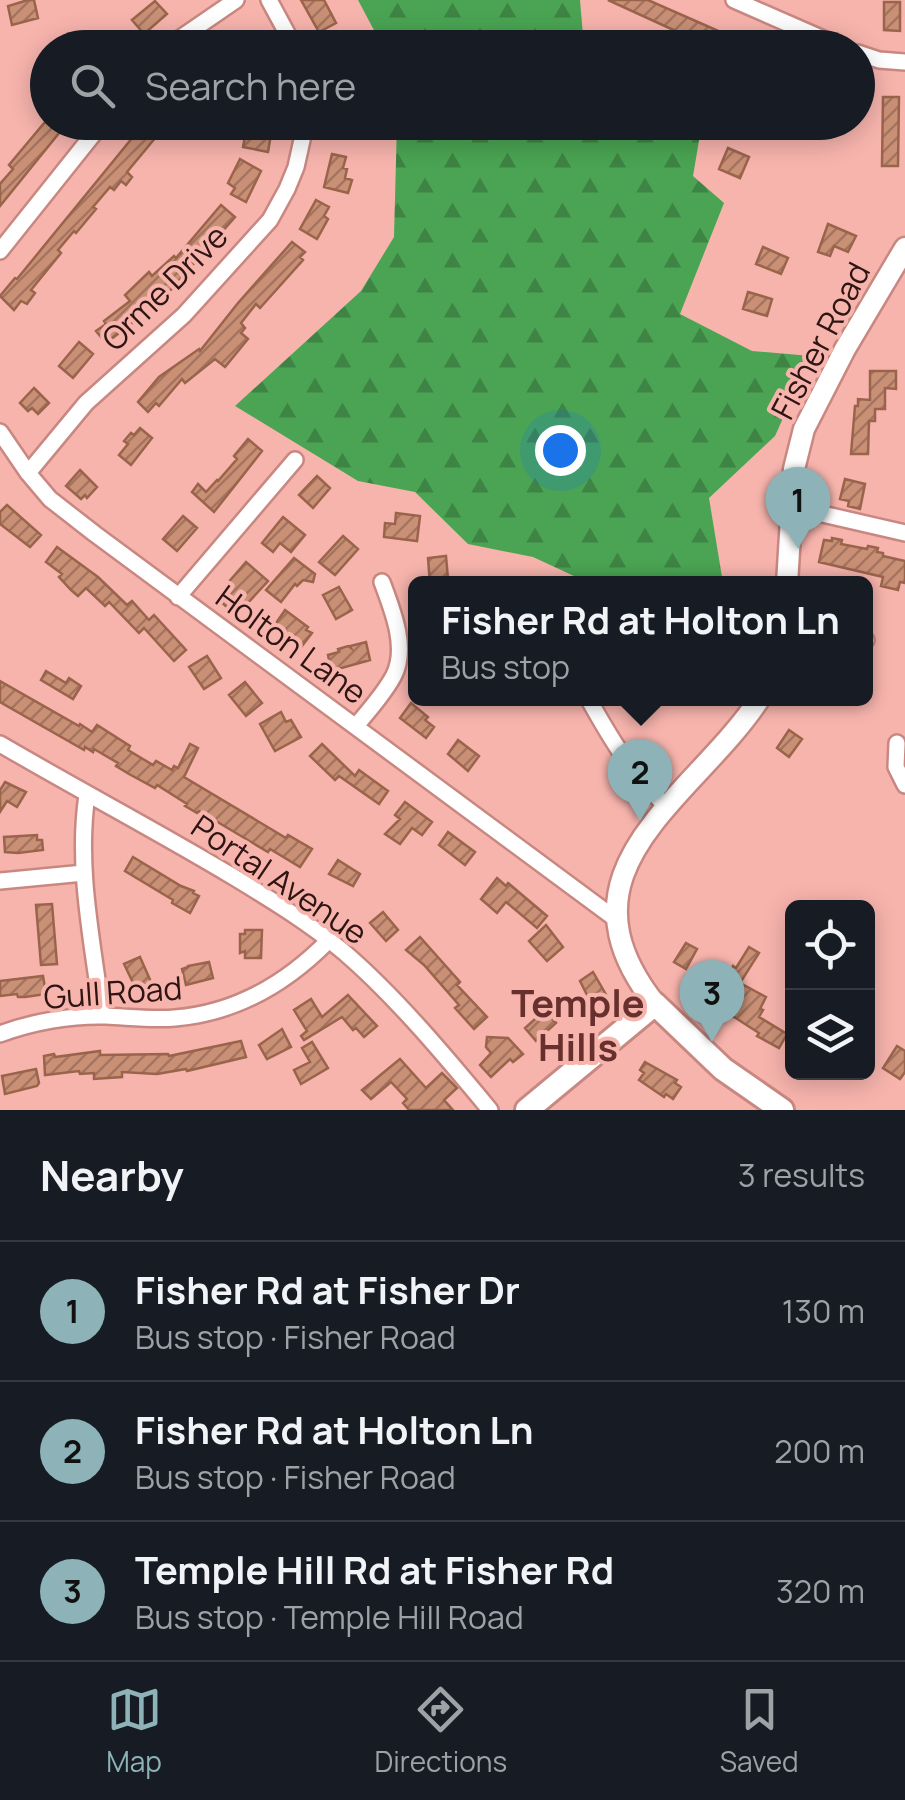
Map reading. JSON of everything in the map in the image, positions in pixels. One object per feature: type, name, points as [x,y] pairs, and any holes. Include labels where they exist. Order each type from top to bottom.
[{"type":"main road","points":[[527,1110],[655,1004],[722,1069],[782,1110]]},
{"type":"main road","points":[[592,1058],[626,1038],[654,1030],[694,1044]]},
{"type":"street","points":[[192,30],[236,0]]},
{"type":"street","points":[[269,0],[285,30]]},
{"type":"street","points":[[734,0],[803,30]]},
{"type":"street","points":[[875,59],[905,62]]},
{"type":"street","points":[[0,251],[89,140]]},
{"type":"street","name":"Orme Drive","points":[[28,473],[86,403],[184,314],[270,220],[287,190],[303,140]]},
{"type":"street","name":"Fisher Road","points":[[788,576],[794,469],[804,429],[845,349],[905,248]]},
{"type":"street","name":"Holton Lane","points":[[0,432],[50,499],[617,920]]},
{"type":"street","points":[[178,596],[295,460]]},
{"type":"street","points":[[792,507],[905,533]]},
{"type":"street","points":[[356,726],[394,675],[400,656],[397,628],[382,582]]},
{"type":"street","points":[[592,706],[631,769],[667,806]]},
{"type":"street","points":[[655,1004],[630,967],[617,920],[620,884],[640,838],[754,706]]},
{"type":"street","points":[[897,743],[896,767],[905,786]]},
{"type":"street","name":"Portal Avenue","points":[[0,744],[176,842],[329,940],[379,986],[490,1110]]},
{"type":"street","points":[[86,795],[84,873],[102,1016]]},
{"type":"street","points":[[0,881],[84,873]]},
{"type":"street","name":"Gull Road","points":[[0,1034],[55,1020],[102,1016],[175,1018],[218,1010],[271,988],[329,940]]},
{"type":"green space","points":[[358,0],[580,0],[583,30],[374,30]]},
{"type":"green space","points":[[397,140],[699,140],[693,176],[724,203],[680,314],[752,351],[811,356],[775,436],[709,498],[722,576],[574,576],[533,557],[468,544],[415,492],[358,481],[235,406],[361,291],[394,237]]},
{"type":"building","points":[[34,0],[38,18],[12,25],[8,6]]},
{"type":"building","points":[[301,0],[324,0],[336,23],[318,30]]},
{"type":"building","points":[[608,0],[648,0],[716,30],[674,30]]},
{"type":"building","points":[[155,1],[167,14],[149,30],[141,30],[132,20]]},
{"type":"building","points":[[884,2],[900,2],[900,31],[884,30]]},
{"type":"building","points":[[883,97],[899,97],[898,166],[882,166]]},
{"type":"building","points":[[30,140],[53,140],[0,206],[0,184],[13,169],[9,165]]},
{"type":"building","points":[[131,140],[154,140],[127,172],[132,177],[126,185],[121,181],[114,190],[110,187],[93,207],[96,209],[58,250],[61,253],[31,290],[35,293],[27,304],[21,301],[14,310],[0,296]]},
{"type":"building","points":[[244,140],[270,140],[268,152],[243,147]]},
{"type":"building","points":[[728,148],[749,157],[740,178],[719,169]]},
{"type":"building","points":[[332,154],[346,157],[345,178],[352,180],[348,193],[324,187]]},
{"type":"building","points":[[240,159],[261,171],[246,202],[231,194],[235,188],[228,183]]},
{"type":"building","points":[[316,200],[329,207],[324,216],[328,219],[317,239],[300,229]]},
{"type":"building","points":[[221,205],[235,217],[160,302],[106,343],[96,331],[130,301],[125,295],[149,272],[152,276],[176,258]]},
{"type":"building","points":[[828,224],[856,236],[848,252],[834,246],[830,256],[818,252]]},
{"type":"building","points":[[292,242],[305,252],[300,257],[303,260],[260,308],[256,304],[241,323],[245,328],[241,333],[248,339],[225,367],[215,359],[185,383],[182,379],[159,406],[156,403],[148,412],[138,402],[159,377],[200,351]]},
{"type":"building","points":[[763,247],[788,258],[781,274],[756,264]]},
{"type":"building","points":[[748,292],[772,299],[767,316],[743,309]]},
{"type":"building","points":[[79,342],[93,354],[73,378],[59,366]]},
{"type":"building","points":[[870,371],[896,371],[896,389],[885,388],[885,409],[875,409],[875,421],[869,421],[868,454],[851,454],[855,406],[858,399],[870,400]]},
{"type":"building","points":[[34,388],[49,403],[38,414],[20,403]]},
{"type":"building","points":[[140,428],[152,438],[131,465],[119,455],[128,444],[124,441]]},
{"type":"building","points":[[248,439],[262,451],[214,512],[192,492],[198,484],[206,492],[218,481]]},
{"type":"building","points":[[80,470],[97,487],[81,499],[66,486]]},
{"type":"building","points":[[317,476],[330,488],[313,508],[299,495]]},
{"type":"building","points":[[845,479],[865,484],[860,509],[840,499]]},
{"type":"building","points":[[7,505],[41,535],[30,547],[0,524],[0,512]]},
{"type":"building","points":[[396,513],[420,516],[417,541],[384,537],[385,523],[395,524]]},
{"type":"building","points":[[183,516],[197,528],[177,551],[163,539]]},
{"type":"building","points":[[283,517],[305,535],[291,552],[280,543],[273,552],[262,543]]},
{"type":"building","points":[[343,536],[358,549],[335,575],[319,562]]},
{"type":"building","points":[[824,540],[842,540],[841,544],[878,548],[883,556],[905,561],[905,583],[900,582],[898,590],[881,586],[883,577],[819,562]]},
{"type":"building","points":[[57,547],[98,577],[127,605],[132,601],[149,620],[154,615],[186,650],[174,661],[144,628],[139,633],[109,602],[105,606],[86,588],[78,596],[59,577],[62,574],[46,562]]},
{"type":"building","points":[[446,556],[448,576],[429,576],[428,558]]},
{"type":"building","points":[[294,558],[315,574],[313,582],[303,580],[295,584],[281,602],[266,590]]},
{"type":"building","points":[[246,562],[268,581],[246,605],[237,596],[228,608],[220,601],[230,588],[226,585]]},
{"type":"building","points":[[339,587],[352,610],[336,619],[323,595]]},
{"type":"building","points":[[285,610],[312,633],[302,646],[274,626]]},
{"type":"building","points":[[366,642],[370,660],[331,671],[328,655]]},
{"type":"building","points":[[207,656],[221,678],[204,689],[189,667]]},
{"type":"building","points":[[46,671],[66,683],[69,678],[81,686],[73,699],[41,680]]},
{"type":"building","points":[[0,681],[92,732],[97,725],[153,765],[156,761],[172,770],[174,766],[178,768],[190,744],[198,748],[184,777],[286,838],[288,835],[312,849],[300,867],[270,849],[268,852],[185,806],[157,785],[155,788],[129,774],[94,749],[84,750],[0,702]]},
{"type":"building","points":[[245,682],[262,703],[246,716],[229,695]]},
{"type":"building","points":[[409,706],[415,706],[434,727],[426,738],[400,718]]},
{"type":"building","points":[[281,712],[301,737],[275,751],[260,724]]},
{"type":"building","points":[[789,730],[802,739],[789,757],[777,748]]},
{"type":"building","points":[[458,740],[479,756],[468,771],[448,754]]},
{"type":"building","points":[[322,744],[355,776],[359,770],[388,791],[379,804],[339,776],[335,780],[310,756]]},
{"type":"building","points":[[5,782],[26,792],[17,807],[7,801],[0,812],[0,790]]},
{"type":"building","points":[[405,802],[432,822],[422,835],[412,828],[400,844],[385,834],[400,819],[395,815]]},
{"type":"building","points":[[448,832],[475,852],[465,865],[439,845]]},
{"type":"building","points":[[37,835],[43,850],[5,852],[4,837]]},
{"type":"building","points":[[133,857],[194,891],[199,896],[190,913],[125,871]]},
{"type":"building","points":[[338,860],[360,874],[353,886],[329,874]]},
{"type":"building","points":[[497,878],[547,916],[537,928],[506,902],[497,913],[481,899]]},
{"type":"building","points":[[52,904],[57,964],[41,965],[36,905]]},
{"type":"building","points":[[383,912],[398,930],[386,941],[370,923]]},
{"type":"building","points":[[546,925],[563,947],[547,961],[529,941]]},
{"type":"building","points":[[245,930],[262,930],[261,958],[245,958],[245,951],[240,953],[240,934],[245,934]]},
{"type":"building","points":[[420,937],[487,1017],[474,1029],[455,1008],[459,1005],[406,950]]},
{"type":"building","points":[[686,943],[697,949],[686,969],[674,962]]},
{"type":"building","points":[[749,947],[759,953],[740,983],[766,997],[759,1017],[785,1033],[779,1048],[731,1015],[741,997],[714,982],[724,964],[736,968]]},
{"type":"building","points":[[140,957],[151,982],[136,989],[124,964]]},
{"type":"building","points":[[209,962],[213,978],[186,985],[182,969]]},
{"type":"building","points":[[593,972],[608,998],[593,1007],[580,981]]},
{"type":"building","points":[[43,976],[46,994],[0,996],[0,981]]},
{"type":"building","points":[[348,995],[377,1026],[364,1037],[342,1017],[304,1040],[301,1036],[307,1031],[294,1010],[311,999],[322,1017]]},
{"type":"building","points":[[545,1010],[556,1023],[536,1041],[525,1028]]},
{"type":"building","points":[[282,1029],[291,1047],[267,1059],[259,1045]]},
{"type":"building","points":[[487,1037],[508,1038],[523,1054],[513,1062],[510,1059],[491,1077],[480,1065],[491,1053],[486,1047]]},
{"type":"building","points":[[241,1041],[246,1057],[187,1071],[122,1072],[122,1077],[94,1079],[94,1073],[79,1071],[45,1075],[44,1056],[54,1054],[55,1057],[100,1051],[100,1055],[169,1056]]},
{"type":"building","points":[[312,1042],[328,1068],[301,1084],[294,1070],[310,1062],[302,1048]]},
{"type":"building","points":[[897,1046],[905,1051],[905,1072],[900,1079],[883,1068]]},
{"type":"building","points":[[400,1059],[426,1088],[442,1073],[457,1088],[444,1100],[453,1110],[409,1110],[403,1103],[407,1099],[391,1082],[371,1099],[362,1090]]},
{"type":"building","points":[[645,1062],[677,1080],[675,1083],[681,1087],[673,1099],[639,1080]]},
{"type":"building","points":[[36,1069],[37,1086],[5,1094],[2,1076]]},
{"type":"place","name":"Fisher Rd at Fisher Dr","points":[[798,549]]},
{"type":"place","name":"Fisher Rd at Holton Ln","points":[[640,821]]},
{"type":"place","name":"Temple Hill Rd at Fisher Rd","points":[[712,1042]]},
{"type":"district","name":"Temple Hills","points":[[578,1026]]}]
